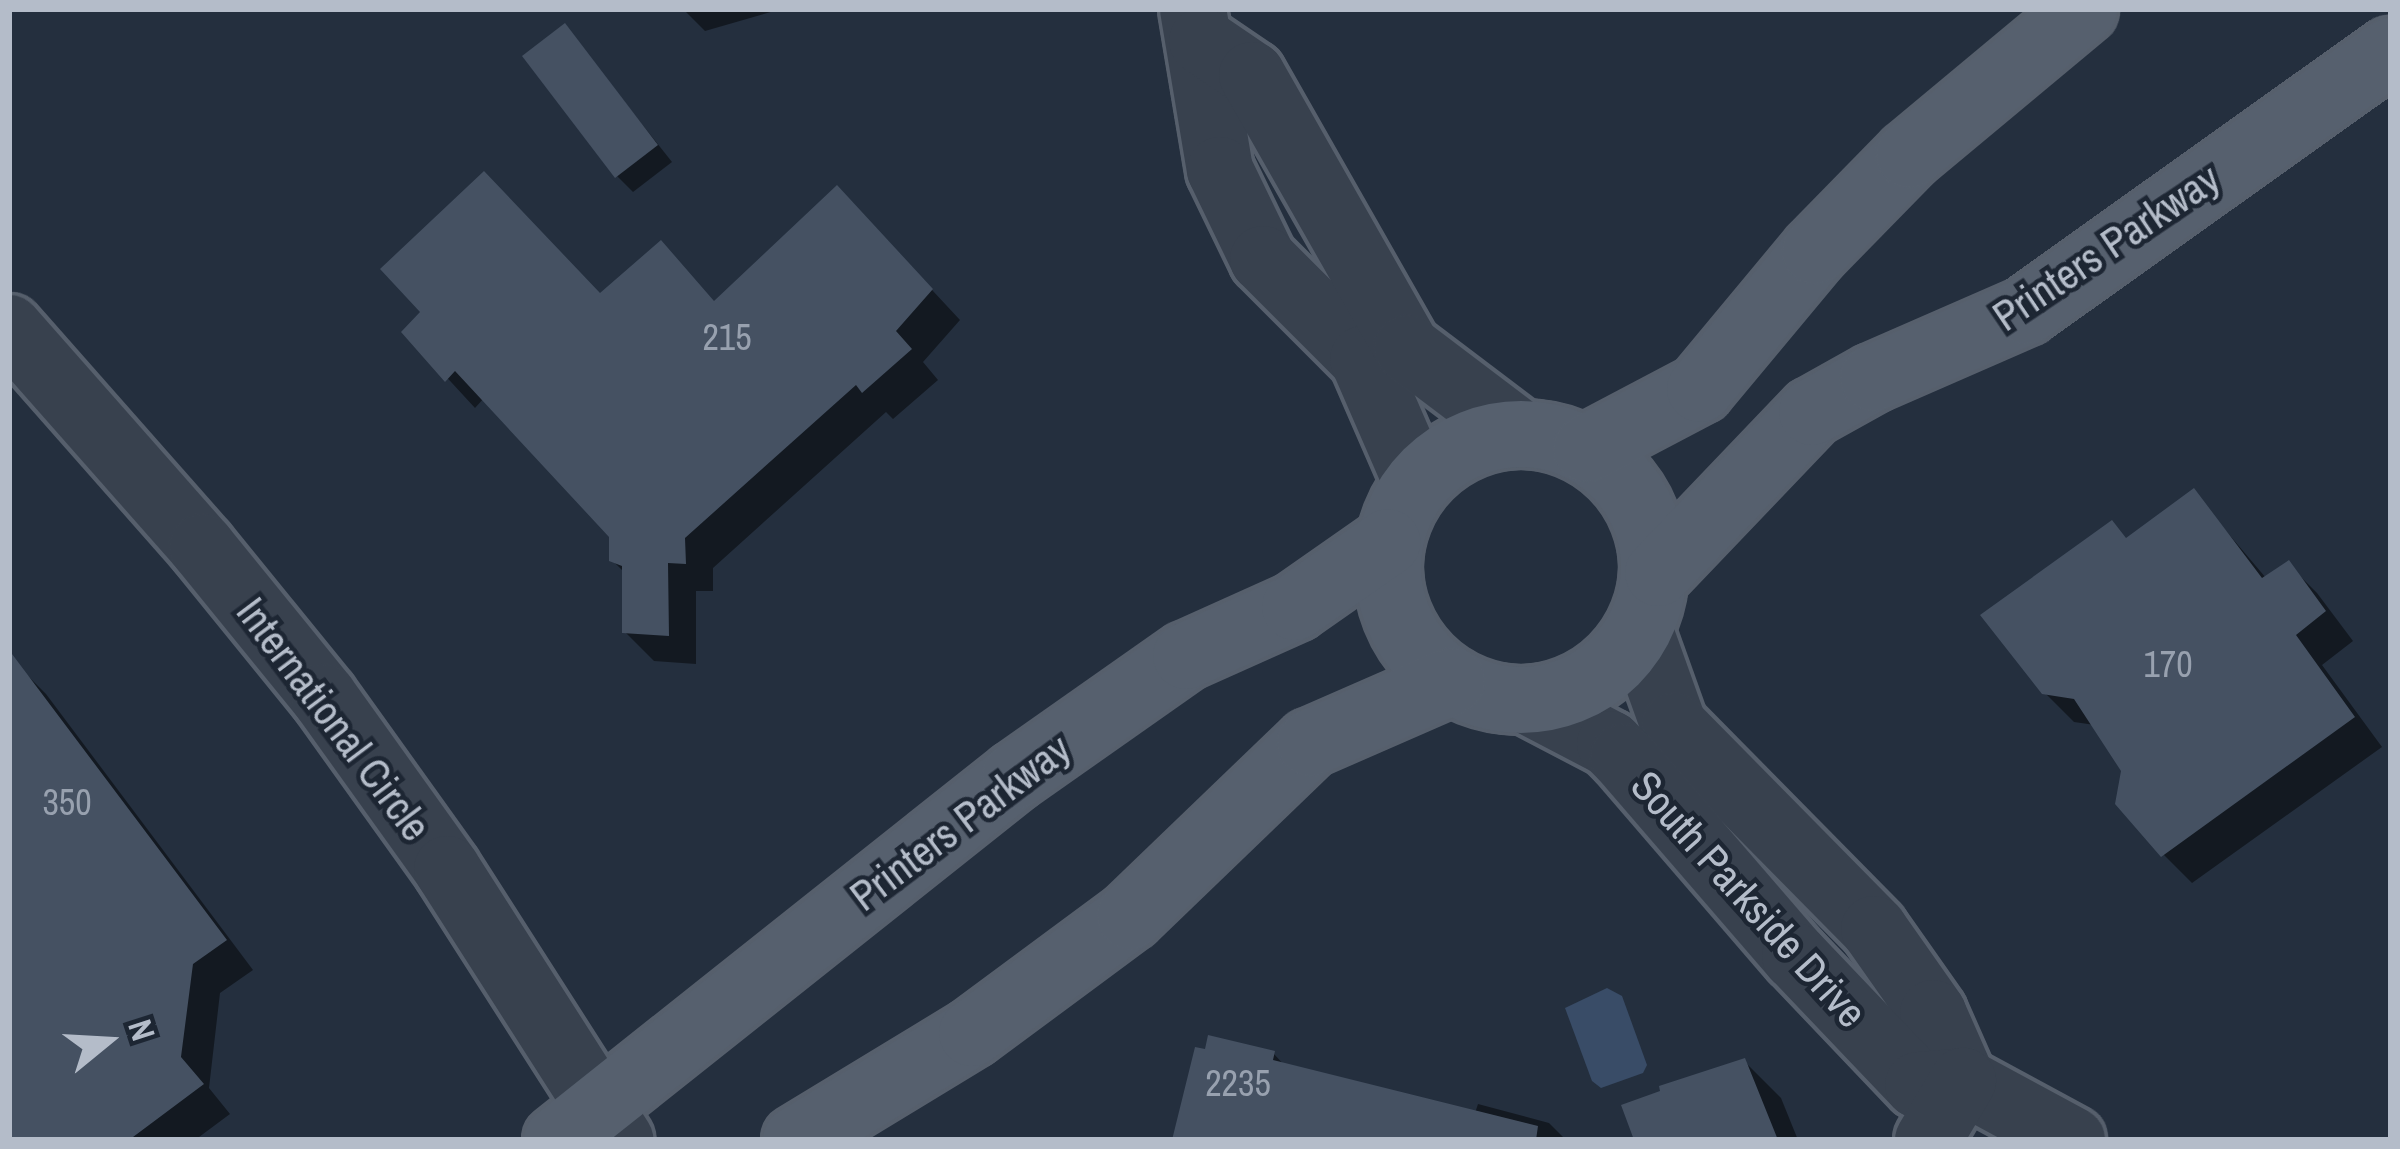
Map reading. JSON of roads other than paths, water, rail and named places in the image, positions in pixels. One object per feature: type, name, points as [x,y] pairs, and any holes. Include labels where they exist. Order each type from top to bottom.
[{"type":"main road","points":[[1586,449],[1700,389],[1815,251],[1909,155],[2084,9]]},
{"type":"main road","name":"Printers Parkway","points":[[1649,603],[1812,412],[1873,378],[2026,311],[2391,51]]},
{"type":"main road","points":[[1416,481],[1473,442],[1514,429],[1569,438],[1612,468],[1645,515],[1649,603]]},
{"type":"main road","name":"South Parkside Drive","points":[[1416,481],[1388,542],[1387,595],[1419,652],[1466,693],[1532,703],[1596,680],[1649,603]]},
{"type":"main road","name":"Printers Parkway","points":[[592,1129],[1015,776],[1186,656],[1295,607],[1388,542]]},
{"type":"main road","points":[[796,1140],[972,1033],[1130,916],[1310,743],[1452,681]]},
{"type":"street","points":[[1197,25],[1252,75],[1407,348],[1514,429]]},
{"type":"street","points":[[1197,25],[1220,170],[1263,259],[1363,358],[1416,481]]},
{"type":"street","name":"International Circle","points":[[9,328],[202,547],[324,697],[460,888],[592,1129]]},
{"type":"street","name":"South Parkside Drive","points":[[1649,603],[1673,726],[1874,929],[1934,1013],[1963,1081],[2031,1131]]},
{"type":"street","name":"South Parkside Drive","points":[[1532,703],[1610,744],[1795,956],[1918,1085],[1963,1081]]},
{"type":"street","points":[[1928,1140],[1963,1081]]},
{"type":"water","points":[[1607,988],[1622,996],[1647,1065],[1643,1073],[1601,1088],[1592,1081],[1565,1008]]}]
